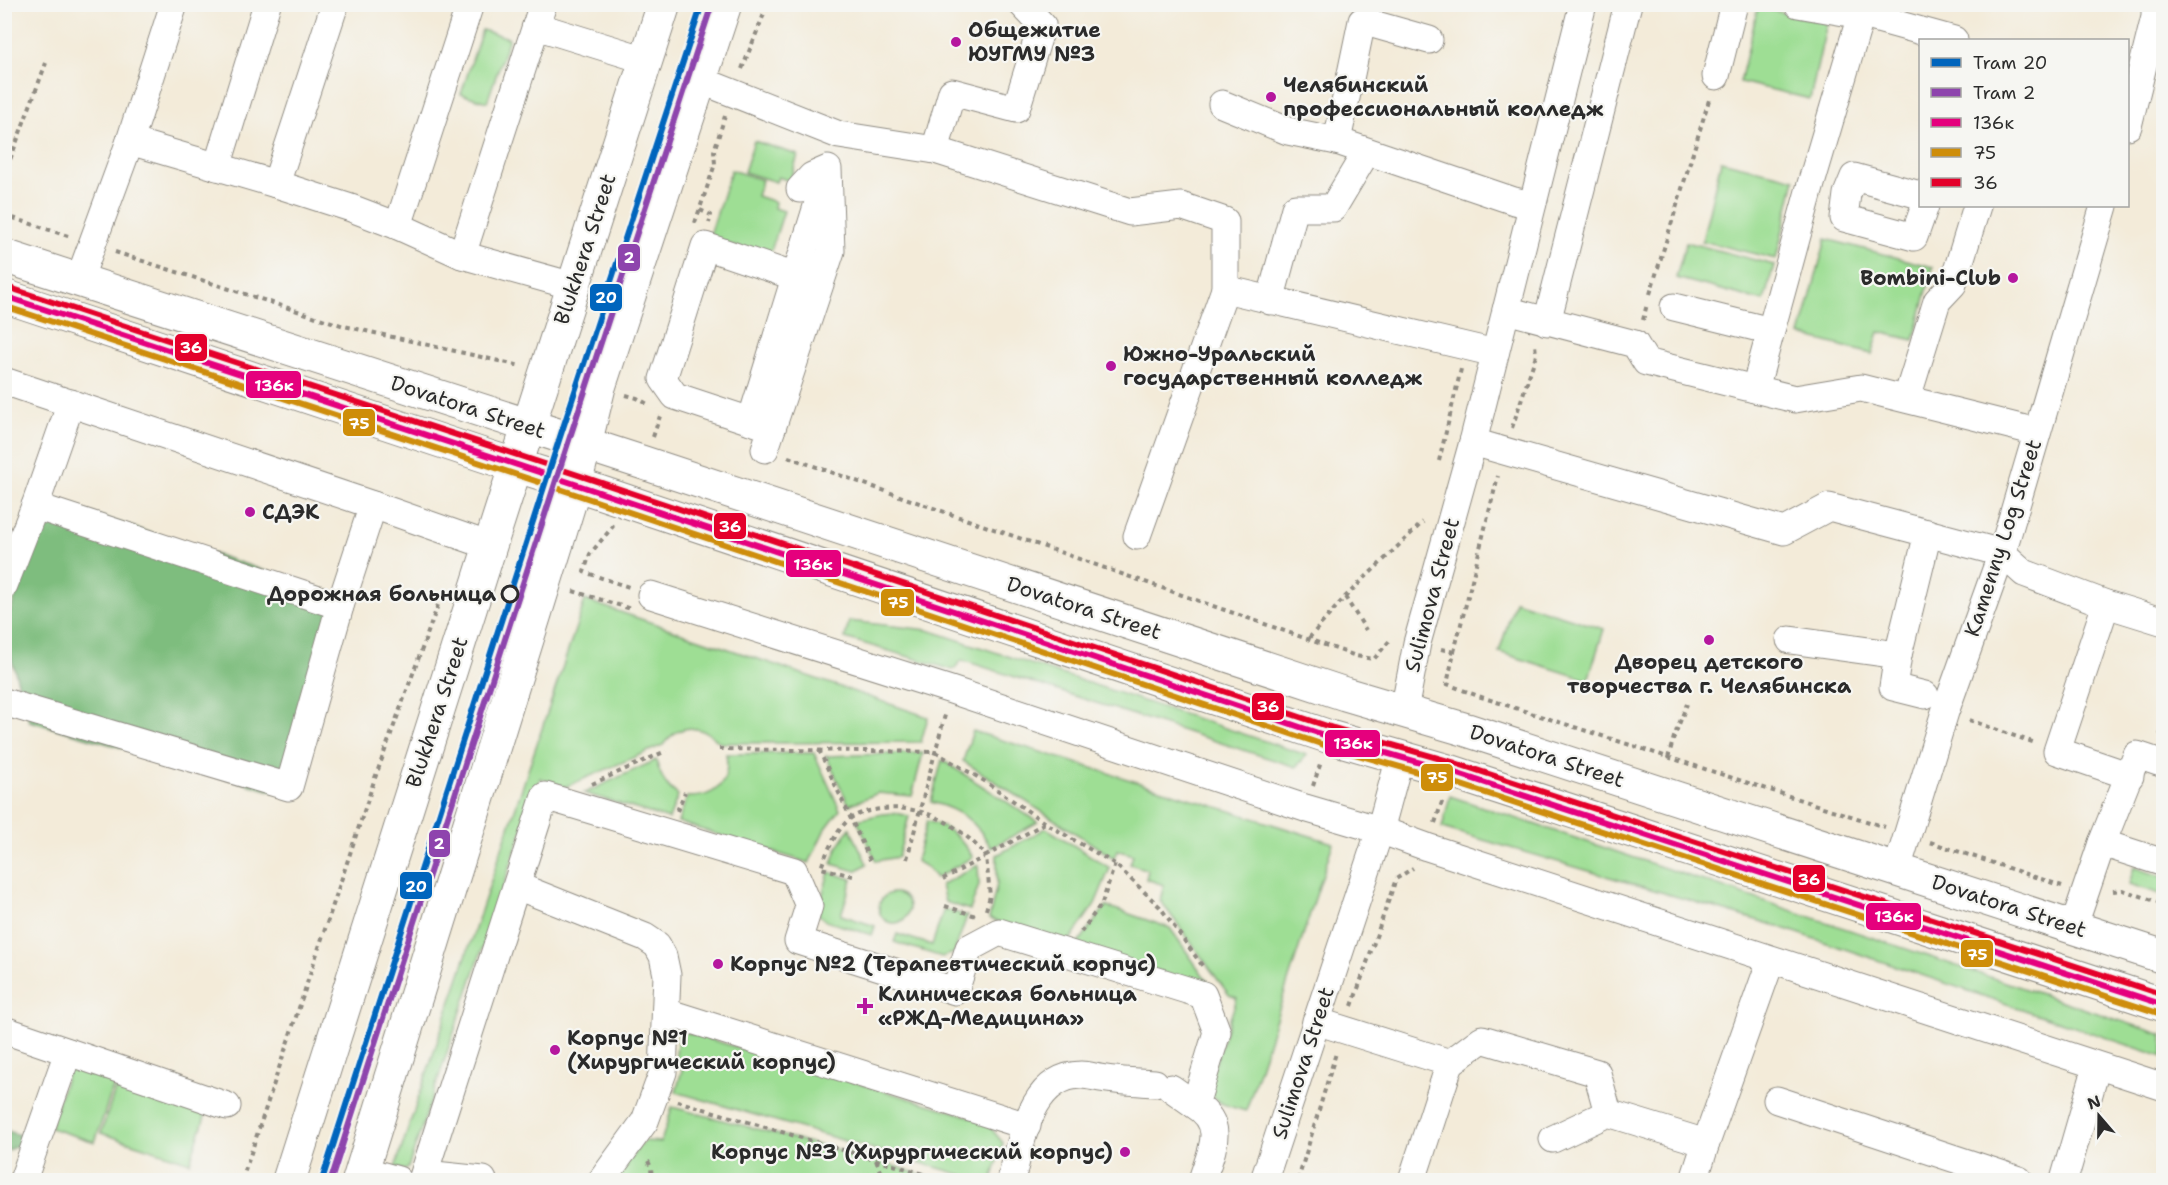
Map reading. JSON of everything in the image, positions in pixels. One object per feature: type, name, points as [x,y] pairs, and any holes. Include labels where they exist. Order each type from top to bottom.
[{"type":"main road","name":"Blukhera Street","points":[[289,1180],[529,427],[527,371],[573,286],[664,4]]},
{"type":"main road","points":[[360,1175],[575,484],[599,387],[724,4]]},
{"type":"main road","name":"Dovatora Street","points":[[4,256],[1345,694],[1467,730],[2163,957]]},
{"type":"main road","name":"Dovatora Street","points":[[4,296],[1307,729],[1452,772],[2163,1005]]},
{"type":"main road","name":"Sulimova Street","points":[[1400,757],[1404,711]]},
{"type":"street","points":[[79,280],[130,141],[174,4]]},
{"type":"street","points":[[217,167],[267,4]]},
{"type":"street","points":[[276,184],[335,4]]},
{"type":"street","points":[[398,226],[470,4]]},
{"type":"street","points":[[935,150],[952,92],[1016,109],[1042,25],[1022,4]]},
{"type":"street","name":"Sulimova Street","points":[[1404,711],[1417,643],[1473,442],[1583,4]]},
{"type":"street","points":[[1547,322],[1628,4]]},
{"type":"street","points":[[1716,76],[1734,4]]},
{"type":"street","points":[[1798,4],[1862,15],[1950,39]]},
{"type":"street","points":[[2129,114],[2155,17],[2155,4]]},
{"type":"street","points":[[462,255],[540,15],[646,60]]},
{"type":"street","points":[[1755,389],[1811,184],[1862,15]]},
{"type":"street","points":[[1337,141],[1362,21],[1430,40]]},
{"type":"street","points":[[700,80],[839,135],[935,150],[1130,212],[1181,206],[1225,221],[1225,289],[1137,536]]},
{"type":"street","points":[[1222,104],[1288,131],[1337,141],[1515,201],[1532,204]]},
{"type":"street","points":[[763,433],[796,277],[839,135]]},
{"type":"street","points":[[130,141],[351,208],[462,255],[573,286]]},
{"type":"street","points":[[1270,301],[1295,208],[1332,208],[1361,161]]},
{"type":"street","points":[[800,189],[812,176],[828,169]]},
{"type":"street","points":[[763,433],[831,251],[828,169]]},
{"type":"street","points":[[1919,195],[1854,177],[1847,194],[1844,218],[1914,237],[1925,207]]},
{"type":"street","points":[[1811,184],[1847,194]]},
{"type":"street","points":[[1907,398],[1937,301],[1953,284],[1977,207]]},
{"type":"street","name":"Kamenny Log Street","points":[[1897,869],[1907,834],[1935,703],[2002,553],[2104,207]]},
{"type":"street","points":[[763,433],[675,396],[663,379],[705,246],[796,277]]},
{"type":"street","points":[[1225,289],[1495,353]]},
{"type":"street","points":[[1674,307],[1771,331]]},
{"type":"street","points":[[1506,310],[1635,344],[1646,362],[1795,399],[1861,388],[2037,432]]},
{"type":"street","points":[[4,381],[490,546]]},
{"type":"street","points":[[4,585],[71,403]]},
{"type":"street","points":[[1473,442],[1784,531],[1829,507],[2002,553],[2025,573],[2106,604],[2163,622]]},
{"type":"street","points":[[4,702],[289,787],[340,606],[373,505]]},
{"type":"street","points":[[35,506],[340,606]]},
{"type":"street","points":[[1928,533],[1898,655],[1893,687],[1935,703]]},
{"type":"street","points":[[651,595],[951,690],[1305,808],[1380,830],[2163,1087]]},
{"type":"street","points":[[2106,604],[2057,751],[2130,776]]},
{"type":"street","points":[[1790,640],[1898,655]]},
{"type":"street","points":[[2073,928],[2102,843],[2137,755],[2163,764]]},
{"type":"street","name":"Sulimova Street","points":[[1264,1180],[1380,830],[1400,757]]},
{"type":"street","points":[[483,1180],[424,1177],[545,796],[794,871],[809,906],[798,941],[955,991],[969,948],[999,932],[1203,995],[1217,1032],[1195,1105]]},
{"type":"street","points":[[2102,843],[2163,864]]},
{"type":"street","points":[[517,886],[645,937],[657,945],[663,956],[667,975],[663,1072],[645,1121],[602,1180]]},
{"type":"street","points":[[1694,1180],[1771,960]]},
{"type":"street","points":[[666,1012],[1026,1126]]},
{"type":"street","points":[[1316,1021],[1450,1063]]},
{"type":"street","points":[[4,1030],[227,1106]]},
{"type":"street","points":[[1412,1180],[1450,1063],[1482,1039],[1597,1073],[1608,1113]]},
{"type":"street","points":[[23,1180],[68,1052]]},
{"type":"street","points":[[2064,1180],[2097,1066]]},
{"type":"street","points":[[1011,1180],[1026,1126],[1040,1095],[1055,1081],[1069,1076],[1084,1075],[1163,1085],[1207,1113],[1215,1129],[1214,1144],[1202,1180]]},
{"type":"street","points":[[1777,1100],[2019,1180]]},
{"type":"street","points":[[1553,1139],[1608,1113],[1706,1143]]},
{"type":"street","points":[[360,1175],[398,1180]]},
{"type":"path","points":[[692,232],[715,164],[714,151],[733,93],[768,4]]},
{"type":"path","points":[[4,176],[46,63]]},
{"type":"path","points":[[1635,344],[1716,76]]},
{"type":"path","points":[[700,210],[711,215]]},
{"type":"path","points":[[4,215],[344,326],[527,371]]},
{"type":"path","points":[[1547,322],[1535,340],[1536,355],[1504,452],[1447,684],[2085,894],[2123,890],[2163,904]]},
{"type":"path","points":[[1437,467],[1467,346]]},
{"type":"path","points":[[599,387],[637,398],[653,408]]},
{"type":"path","points":[[763,433],[1356,656],[1374,659],[1393,637],[1454,652]]},
{"type":"path","points":[[617,520],[590,554],[584,572],[651,595]]},
{"type":"path","points":[[1309,638],[1345,597],[1423,522],[1420,533]]},
{"type":"path","points":[[242,1180],[375,777],[443,594]]},
{"type":"path","points":[[1345,597],[1366,630]]},
{"type":"path","points":[[908,859],[951,690]]},
{"type":"path","points":[[1467,730],[1478,696]]},
{"type":"path","points":[[1935,703],[2057,751]]},
{"type":"path","points":[[1668,758],[1687,704]]},
{"type":"path","points":[[719,749],[935,752],[986,782],[1045,823],[1116,864],[1102,903],[1076,938]]},
{"type":"path","points":[[819,750],[871,862]]},
{"type":"path","points":[[1298,1180],[1343,1030],[1396,879],[1424,861],[1452,772]]},
{"type":"path","points":[[370,776],[375,777]]},
{"type":"path","points":[[853,876],[821,868],[828,847],[850,819],[868,811],[895,808],[919,811],[940,818],[972,839],[986,856],[990,896],[983,918],[945,906]]},
{"type":"path","points":[[939,881],[1045,823]]},
{"type":"path","points":[[656,1094],[944,1180]]},
{"type":"path","points":[[876,1160],[883,1180]]},
{"type":"green space","points":[[1758,7],[1827,23],[1810,99],[1740,82]]},
{"type":"green space","points":[[482,30],[509,38],[487,102],[461,94]]},
{"type":"green space","points":[[754,141],[798,155],[790,181],[778,177],[776,182],[744,172]]},
{"type":"green space","points":[[1721,161],[1795,179],[1776,259],[1702,241]]},
{"type":"green space","points":[[731,170],[762,180],[757,196],[775,202],[774,208],[784,211],[769,257],[709,238]]},
{"type":"green space","points":[[1826,239],[1933,267],[1914,340],[1879,332],[1872,354],[1800,335]]},
{"type":"green space","points":[[1686,242],[1774,265],[1764,301],[1676,278]]},
{"type":"green space","points":[[53,501],[338,595],[275,792],[29,721],[4,627]]},
{"type":"green space","points":[[585,600],[928,717],[921,742],[720,743],[705,732],[691,728],[676,732],[663,745],[565,787],[540,778],[408,1168],[405,1170],[395,1168]]},
{"type":"green space","points":[[1515,601],[1604,629],[1588,680],[1499,652]]},
{"type":"green space","points":[[849,621],[928,630],[1307,755],[1296,767],[962,660],[953,670],[845,638]]},
{"type":"green space","points":[[973,731],[1333,843],[1246,1111],[1217,1101],[1208,1085],[1237,998],[1229,995],[1160,900],[1164,885],[1146,879],[1148,870],[1130,864],[1133,855],[1117,850],[1114,858],[963,761]]},
{"type":"green space","points":[[814,753],[840,810],[824,831],[809,863],[678,822],[687,797],[706,795],[719,787],[726,773],[726,754]]},
{"type":"green space","points":[[923,753],[912,796],[878,793],[849,805],[826,756]]},
{"type":"green space","points":[[656,760],[664,780],[678,795],[669,819],[584,793]]},
{"type":"green space","points":[[942,760],[1038,822],[991,848],[980,831],[967,818],[931,802]]},
{"type":"green space","points":[[1450,796],[2163,1035],[2163,1057],[1780,927],[1442,828]]},
{"type":"green space","points":[[895,813],[909,816],[898,857],[876,861],[857,820]]},
{"type":"green space","points":[[927,821],[942,826],[954,834],[973,857],[936,878],[928,868],[916,861]]},
{"type":"green space","points":[[850,828],[867,864],[856,871],[832,864],[838,846]]},
{"type":"green space","points":[[1046,828],[1110,868],[1095,904],[1067,944],[989,919],[997,884],[997,855]]},
{"type":"green space","points":[[978,865],[979,885],[970,910],[945,902],[941,885]]},
{"type":"green space","points":[[2134,867],[2163,877],[2163,895],[2129,884]]},
{"type":"green space","points":[[829,872],[852,879],[841,915],[875,926],[872,935],[826,921],[819,915],[819,907]]},
{"type":"green space","points":[[894,893],[905,897],[909,908],[905,919],[894,923],[883,919],[879,908],[883,897]]},
{"type":"green space","points":[[1106,906],[1170,928],[1212,988],[1076,946]]},
{"type":"green space","points":[[944,909],[967,916],[954,953],[942,957],[894,942],[897,934],[932,945]]},
{"type":"green space","points":[[682,1031],[985,1121],[1003,1143],[992,1180],[980,1180],[676,1092],[683,1066],[675,1063],[678,1036]]},
{"type":"green space","points":[[71,1061],[117,1075],[95,1142],[50,1128]]},
{"type":"green space","points":[[119,1078],[208,1107],[190,1162],[101,1133]]},
{"type":"green space","points":[[672,1107],[876,1160],[937,1180],[613,1180],[644,1141],[661,1142]]},
{"type":"green space","points":[[5,1130],[30,1139],[7,1151],[5,1150]]},
{"type":"tram line","name":"20","points":[[322,1180],[560,437],[702,4]]},
{"type":"tram line","name":"2","points":[[331,1180],[711,7]]},
{"type":"transit line","name":"36","points":[[7,287],[578,475],[1333,728],[1455,763],[2164,995]]},
{"type":"transit line","name":"136к","points":[[4,296],[575,484],[1330,737],[1452,772],[2164,1005]]},
{"type":"transit line","name":"75","points":[[4,306],[572,493],[1327,746],[1449,781],[2161,1014]]},
{"type":"place","name":"Общежитие ЮУГМУ №3","points":[[956,42]]},
{"type":"place","name":"Челябинский профессиональный колледж","points":[[1271,97]]},
{"type":"place","name":"Bombini-Club","points":[[2013,278]]},
{"type":"place","name":"Южно-Уральский государственный колледж","points":[[1111,366]]},
{"type":"place","name":"СДЭК","points":[[250,512]]},
{"type":"place","name":"Дорожная больница","points":[[510,594]]},
{"type":"place","name":"Дворец детского творчества г. Челябинска","points":[[1709,640]]},
{"type":"place","name":"Корпус №2 (Терапевтический корпус)","points":[[718,964]]},
{"type":"place","name":"Клиническая больница «РЖД-Медицина»","points":[[865,1006]]},
{"type":"place","name":"Корпус №1 (Хирургический корпус)","points":[[555,1050]]},
{"type":"place","name":"Корпус №3 (Хирургический корпус)","points":[[1125,1152]]}]
